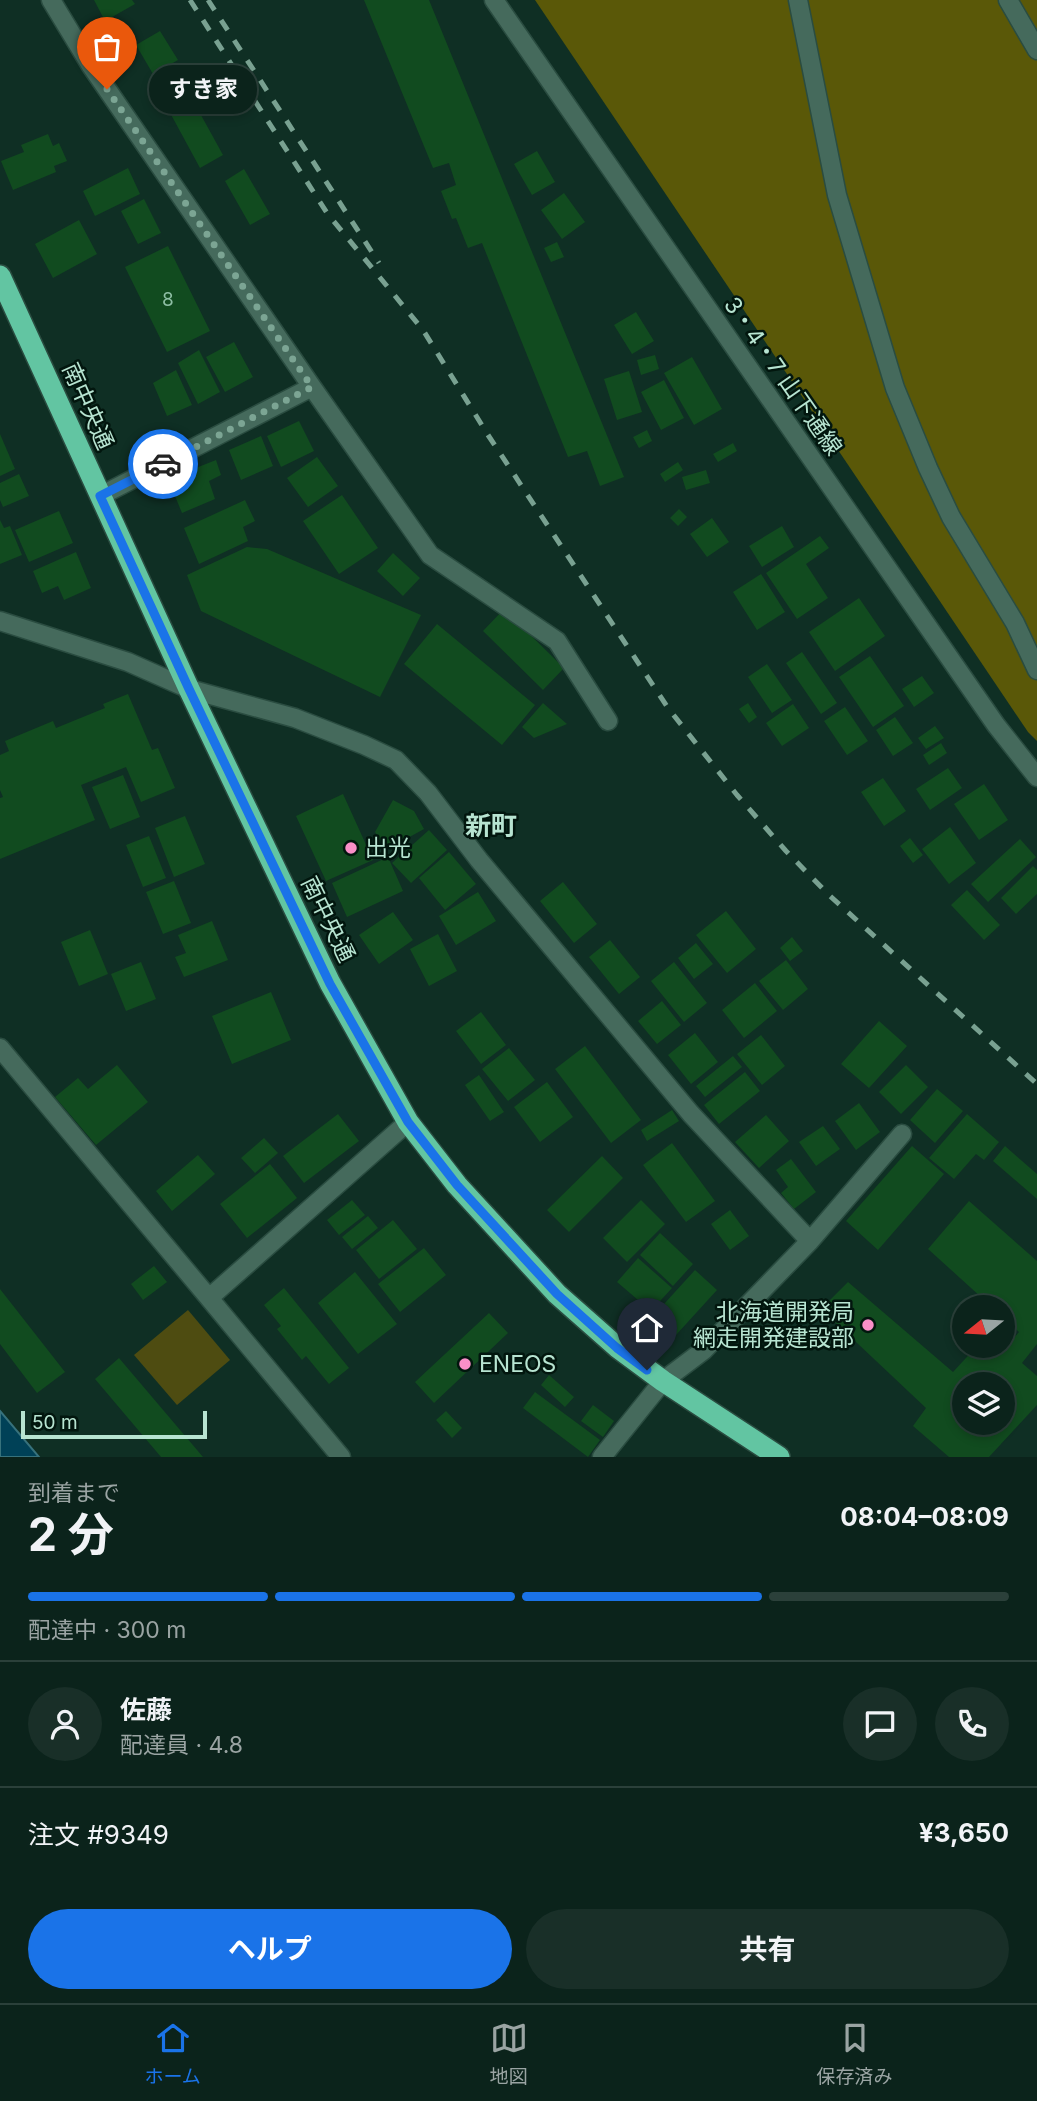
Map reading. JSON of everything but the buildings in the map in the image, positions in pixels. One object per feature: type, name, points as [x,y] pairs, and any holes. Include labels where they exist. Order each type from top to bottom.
[{"type":"highway","name":"南中央通","points":[[0,276],[189,689],[330,984],[408,1122],[457,1185],[557,1294],[617,1348],[779,1457]]},
{"type":"street","points":[[51,0],[107,89],[430,555],[557,641],[608,721]]},
{"type":"street","name":"3・4・7 山下通線","points":[[494,0],[996,726],[1037,776]]},
{"type":"street","points":[[799,0],[837,195],[895,388],[951,517],[1015,623],[1037,670]]},
{"type":"street","points":[[1008,0],[1037,50]]},
{"type":"street","points":[[100,496],[312,387]]},
{"type":"street","points":[[0,621],[128,662],[189,689],[295,718],[364,745],[396,761],[428,793],[479,860],[691,1114],[810,1241]]},
{"type":"street","points":[[0,1048],[341,1457]]},
{"type":"street","points":[[209,1298],[408,1122]]},
{"type":"street","points":[[602,1457],[663,1381],[704,1350],[810,1241],[902,1134]]},
{"type":"shaded area","points":[[535,0],[1037,0],[1037,741],[1028,732]]},
{"type":"shaded area","points":[[188,1310],[230,1360],[177,1405],[134,1355]]},
{"type":"water","points":[[0,1411],[39,1457],[0,1457]]},
{"type":"railway","points":[[190,0],[327,213],[423,330],[488,435],[668,708],[737,795],[829,895],[1037,1084]]},
{"type":"railway","points":[[208,0],[379,263]]},
{"type":"way so far","points":[[107,89],[312,387],[163,464]]},
{"type":"place","name":"すき家","points":[[107,89]]},
{"type":"place","name":"出光","points":[[351,848]]},
{"type":"place","name":"北海道開発局 網走開発建設部","points":[[868,1325]]},
{"type":"place","name":"ENEOS","points":[[465,1364]]},
{"type":"district","name":"新町","points":[[491,826]]},
{"type":"route","points":[[163,464],[100,496],[330,984],[408,1122],[457,1185],[557,1294],[617,1348],[647,1370]]}]
